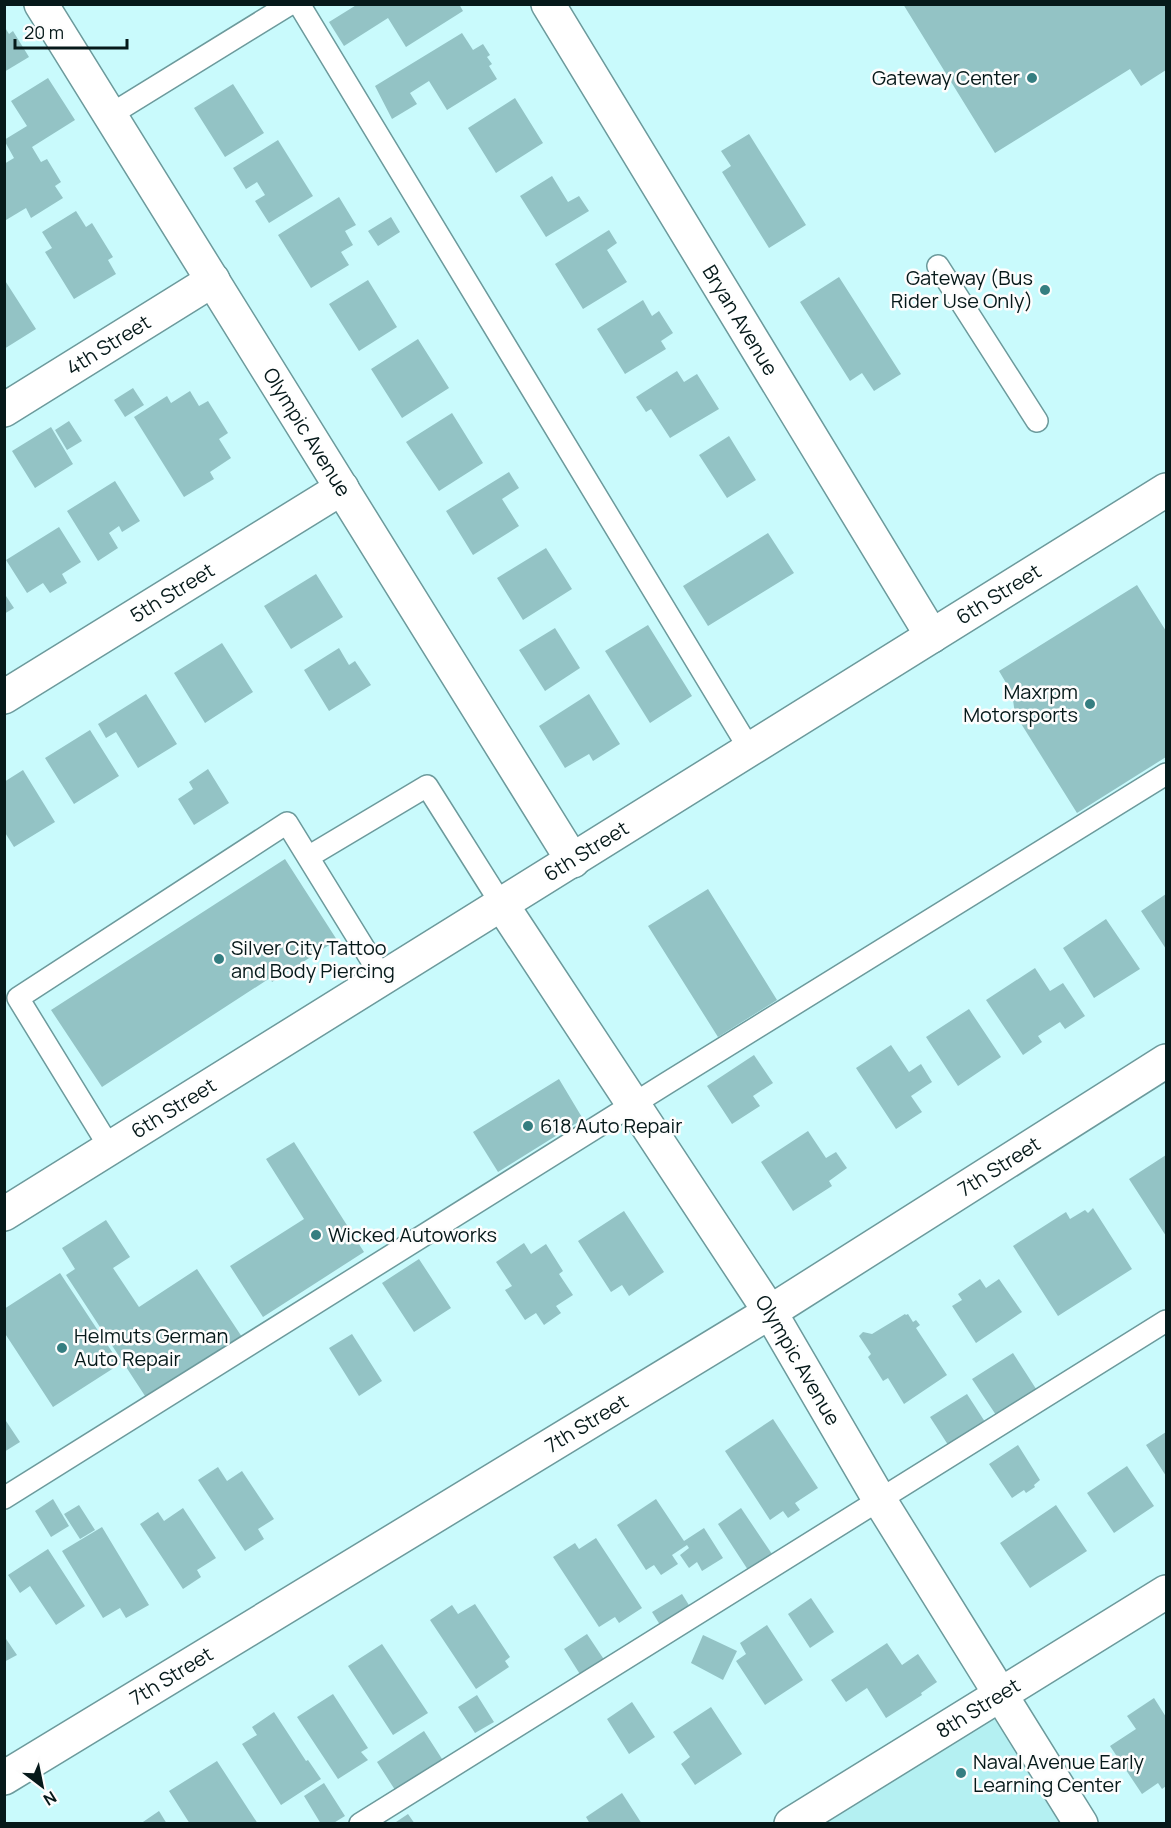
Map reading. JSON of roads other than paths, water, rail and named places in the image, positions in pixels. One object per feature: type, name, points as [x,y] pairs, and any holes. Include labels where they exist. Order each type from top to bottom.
[{"type":"street","name":"Olympic Avenue","points":[[41,4],[573,861]]},
{"type":"street","name":"Bryan Avenue","points":[[548,4],[932,636]]},
{"type":"street","name":"4th Street","points":[[4,410],[213,280]]},
{"type":"street","name":"5th Street","points":[[4,697],[342,488]]},
{"type":"street","name":"6th Street","points":[[4,1214],[1167,490]]},
{"type":"street","name":"Olympic Avenue","points":[[502,905],[770,1312],[879,1499],[1081,1824]]},
{"type":"street","name":"7th Street","points":[[4,1778],[770,1312],[1167,1061]]},
{"type":"street","name":"8th Street","points":[[791,1824],[1167,1592]]},
{"type":"lane","points":[[110,115],[290,4]]},
{"type":"lane","points":[[298,4],[750,750]]},
{"type":"lane","points":[[938,266],[1037,421]]},
{"type":"lane","points":[[4,1498],[633,1104],[1167,774]]},
{"type":"lane","points":[[308,857],[427,786],[502,905]]},
{"type":"lane","points":[[110,1148],[18,998],[287,823],[383,979]]},
{"type":"lane","points":[[360,1824],[1167,1321]]},
{"type":"place","name":"Gateway Center","points":[[1032,78]]},
{"type":"place","name":"Gateway (Bus Rider Use Only)","points":[[1045,290]]},
{"type":"place","name":"Maxrpm Motorsports","points":[[1090,704]]},
{"type":"place","name":"Silver City Tattoo and Body Piercing","points":[[219,959]]},
{"type":"place","name":"618 Auto Repair","points":[[528,1126]]},
{"type":"place","name":"Wicked Autoworks","points":[[316,1235]]},
{"type":"place","name":"Helmuts German Auto Repair","points":[[62,1348]]},
{"type":"place","name":"Naval Avenue Early Learning Center","points":[[961,1773]]}]
